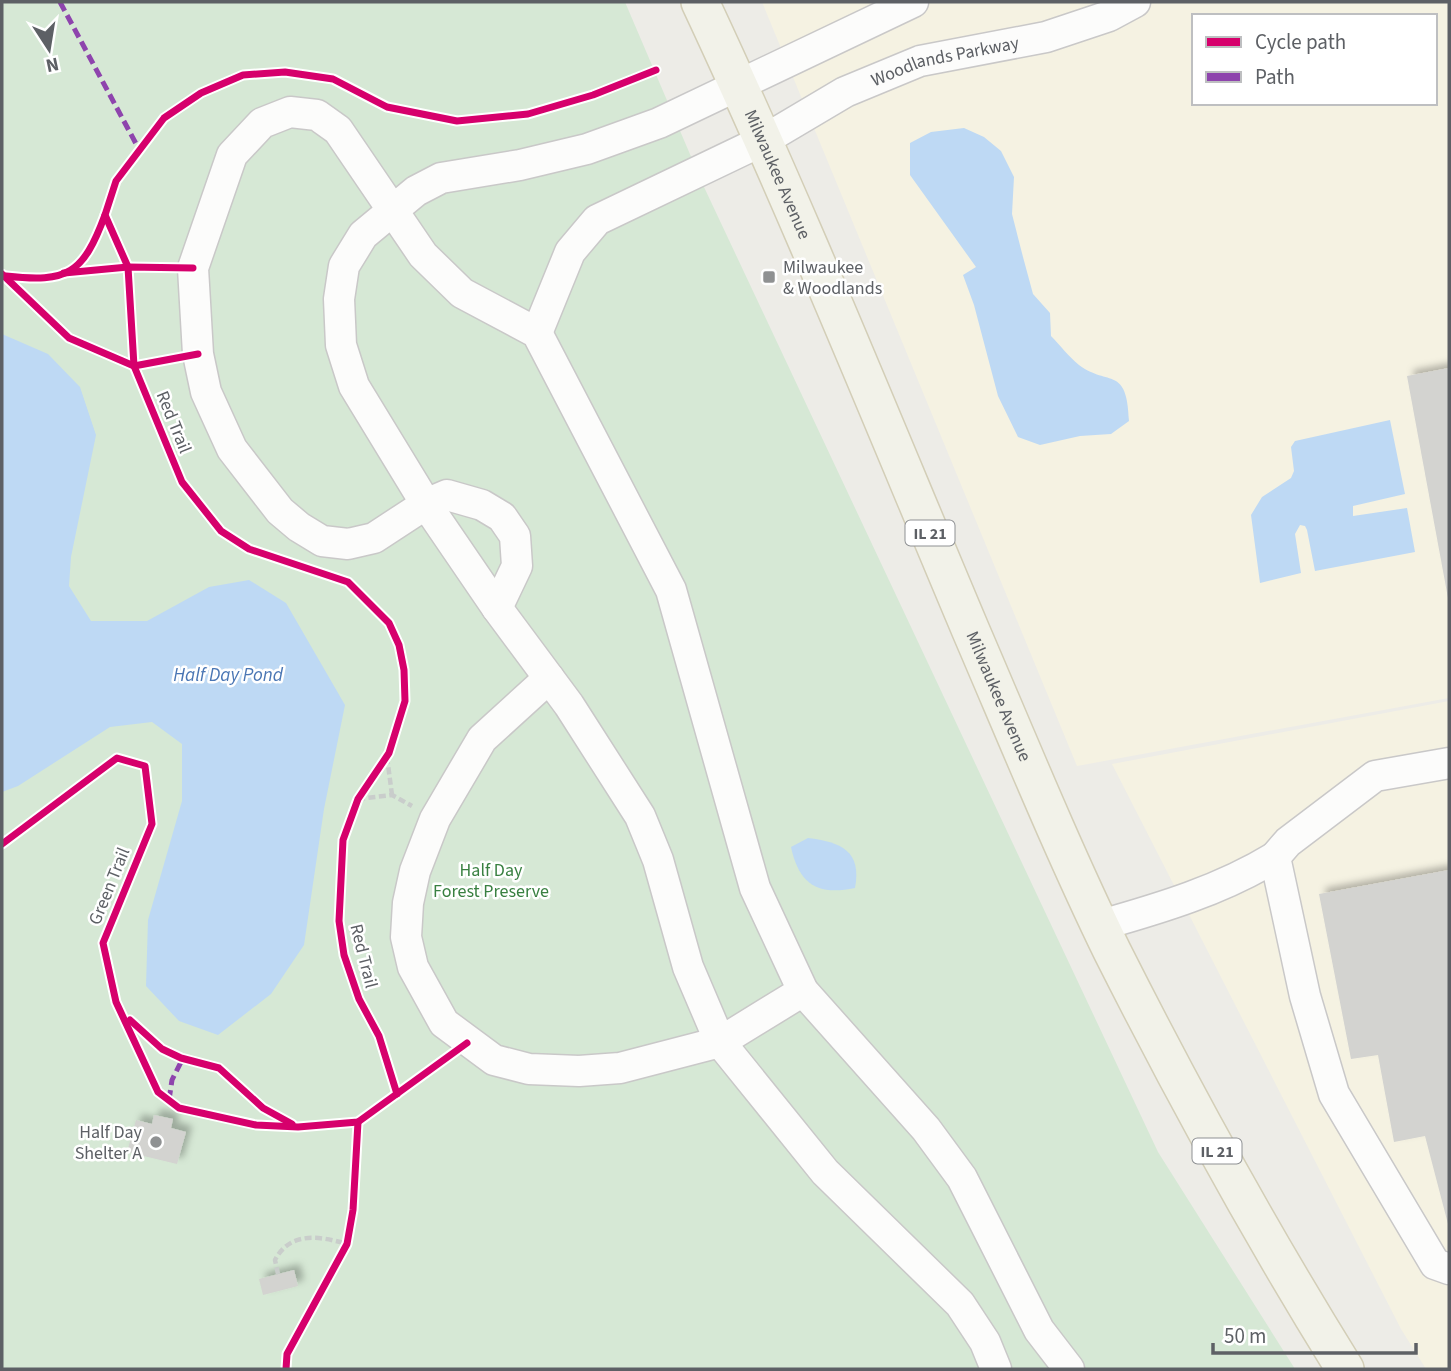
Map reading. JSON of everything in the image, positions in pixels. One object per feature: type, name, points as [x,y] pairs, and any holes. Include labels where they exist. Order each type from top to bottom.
[{"type":"main road","name":"Milwaukee Avenue","points":[[701,2],[764,140],[1035,781],[1101,925],[1206,1131],[1283,1269],[1345,1369]]},
{"type":"street","points":[[913,2],[659,123],[587,149],[520,165],[441,178],[416,191],[363,235],[344,267],[339,299],[341,345],[354,386],[426,504],[549,678],[640,816],[658,860],[688,967],[720,1042],[825,1172],[960,1304],[985,1342],[996,1369]]},
{"type":"street","name":"Woodlands Parkway","points":[[537,333],[570,252],[597,220],[764,140],[845,92],[920,61],[1046,37],[1110,16],[1135,2]]},
{"type":"street","points":[[497,608],[517,566],[515,536],[502,517],[465,498],[447,495],[426,504],[374,538],[348,544],[321,541],[299,527],[280,510],[232,449],[206,392],[198,354],[193,268],[232,155],[262,123],[290,112],[317,115],[338,130],[423,255],[461,293],[537,333],[671,590],[755,888],[803,991],[926,1129],[962,1178],[1039,1329],[1069,1369]]},
{"type":"street","points":[[549,678],[482,739],[435,819],[413,881],[406,937],[413,967],[444,1023],[467,1043],[494,1059],[529,1069],[579,1071],[620,1068],[720,1042],[803,991]]},
{"type":"street","points":[[1101,925],[1166,906],[1247,874],[1275,858],[1288,842],[1375,776],[1449,763]]},
{"type":"street","points":[[1275,858],[1305,996],[1334,1094],[1435,1264],[1449,1269]]},
{"type":"path","points":[[388,755],[392,795]]},
{"type":"path","points":[[380,767],[388,755]]},
{"type":"path","points":[[355,809],[366,788]]},
{"type":"path","points":[[359,799],[392,795],[435,819]]},
{"type":"path","points":[[341,1254],[349,1233]]},
{"type":"path","points":[[278,1274],[275,1260],[290,1241],[325,1238],[347,1244]]},
{"type":"shaded area","points":[[762,2],[1449,2],[1449,698],[1077,766]]},
{"type":"shaded area","points":[[1449,701],[1449,1369],[1426,1369],[1401,1329],[1112,764]]},
{"type":"green space","name":"Half Day Forest Preserve","points":[[2,2],[625,2],[704,187],[1158,1152],[1295,1369],[2,1369]]},
{"type":"water","points":[[964,128],[984,137],[1001,151],[1014,177],[1012,214],[1033,294],[1050,313],[1051,336],[1079,365],[1114,380],[1125,392],[1129,421],[1111,434],[1080,436],[1040,445],[1018,437],[998,396],[974,305],[963,275],[976,267],[910,175],[910,143],[931,132]]},
{"type":"water","name":"Half Day Pond","points":[[2,334],[48,354],[80,387],[96,435],[71,557],[69,586],[91,621],[147,621],[209,587],[249,580],[286,603],[345,705],[324,809],[304,945],[271,994],[218,1035],[179,1021],[146,986],[148,920],[182,801],[182,744],[152,722],[110,727],[18,786],[2,792]]},
{"type":"water","points":[[1390,420],[1405,494],[1353,506],[1353,516],[1407,508],[1415,552],[1315,571],[1307,530],[1300,525],[1295,534],[1301,573],[1260,583],[1251,515],[1262,497],[1291,478],[1294,471],[1291,447],[1295,441]]},
{"type":"water","points":[[808,838],[830,842],[852,857],[856,875],[855,888],[820,888],[805,878],[794,860],[791,847]]},
{"type":"building","points":[[1449,368],[1449,598],[1448,598],[1407,376]]},
{"type":"building","points":[[1449,870],[1448,1224],[1425,1136],[1394,1142],[1378,1055],[1351,1059],[1319,894]]},
{"type":"building","name":"Half Day Shelter A","points":[[154,1115],[173,1119],[171,1128],[186,1132],[177,1164],[127,1152],[136,1120],[152,1124]]},
{"type":"building","points":[[294,1270],[298,1286],[263,1295],[259,1279]]},
{"type":"marked path","points":[[60,2],[141,153]]},
{"type":"marked path","points":[[169,1100],[172,1080],[183,1058]]},
{"type":"cycle path","name":"Red Trail","points":[[397,1094],[379,1036],[359,999],[344,955],[339,921],[343,840],[358,799],[389,753],[405,701],[404,670],[399,645],[389,623],[348,582],[249,549],[221,531],[182,482],[134,366],[128,267],[105,215],[116,181],[164,118],[201,93],[243,75],[285,72],[333,79],[387,107],[457,121],[528,114],[593,95],[656,70]]},
{"type":"cycle path","points":[[6,276],[45,278],[70,270],[89,250],[105,215]]},
{"type":"cycle path","points":[[64,273],[128,267],[193,268]]},
{"type":"cycle path","points":[[2,274],[69,338],[134,366],[198,354]]},
{"type":"cycle path","name":"Green Trail","points":[[2,844],[117,758],[145,766],[152,824],[103,943],[116,1002],[158,1092],[179,1108],[256,1125],[298,1127],[358,1122],[467,1043]]},
{"type":"cycle path","points":[[130,1020],[162,1049],[181,1058],[219,1068],[263,1108],[292,1124]]},
{"type":"cycle path","points":[[286,1369],[287,1354],[347,1244],[353,1210],[358,1122]]},
{"type":"place","name":"Milwaukee & Woodlands","points":[[769,277]]},
{"type":"place","name":"Half Day Shelter A","points":[[156,1142]]}]
